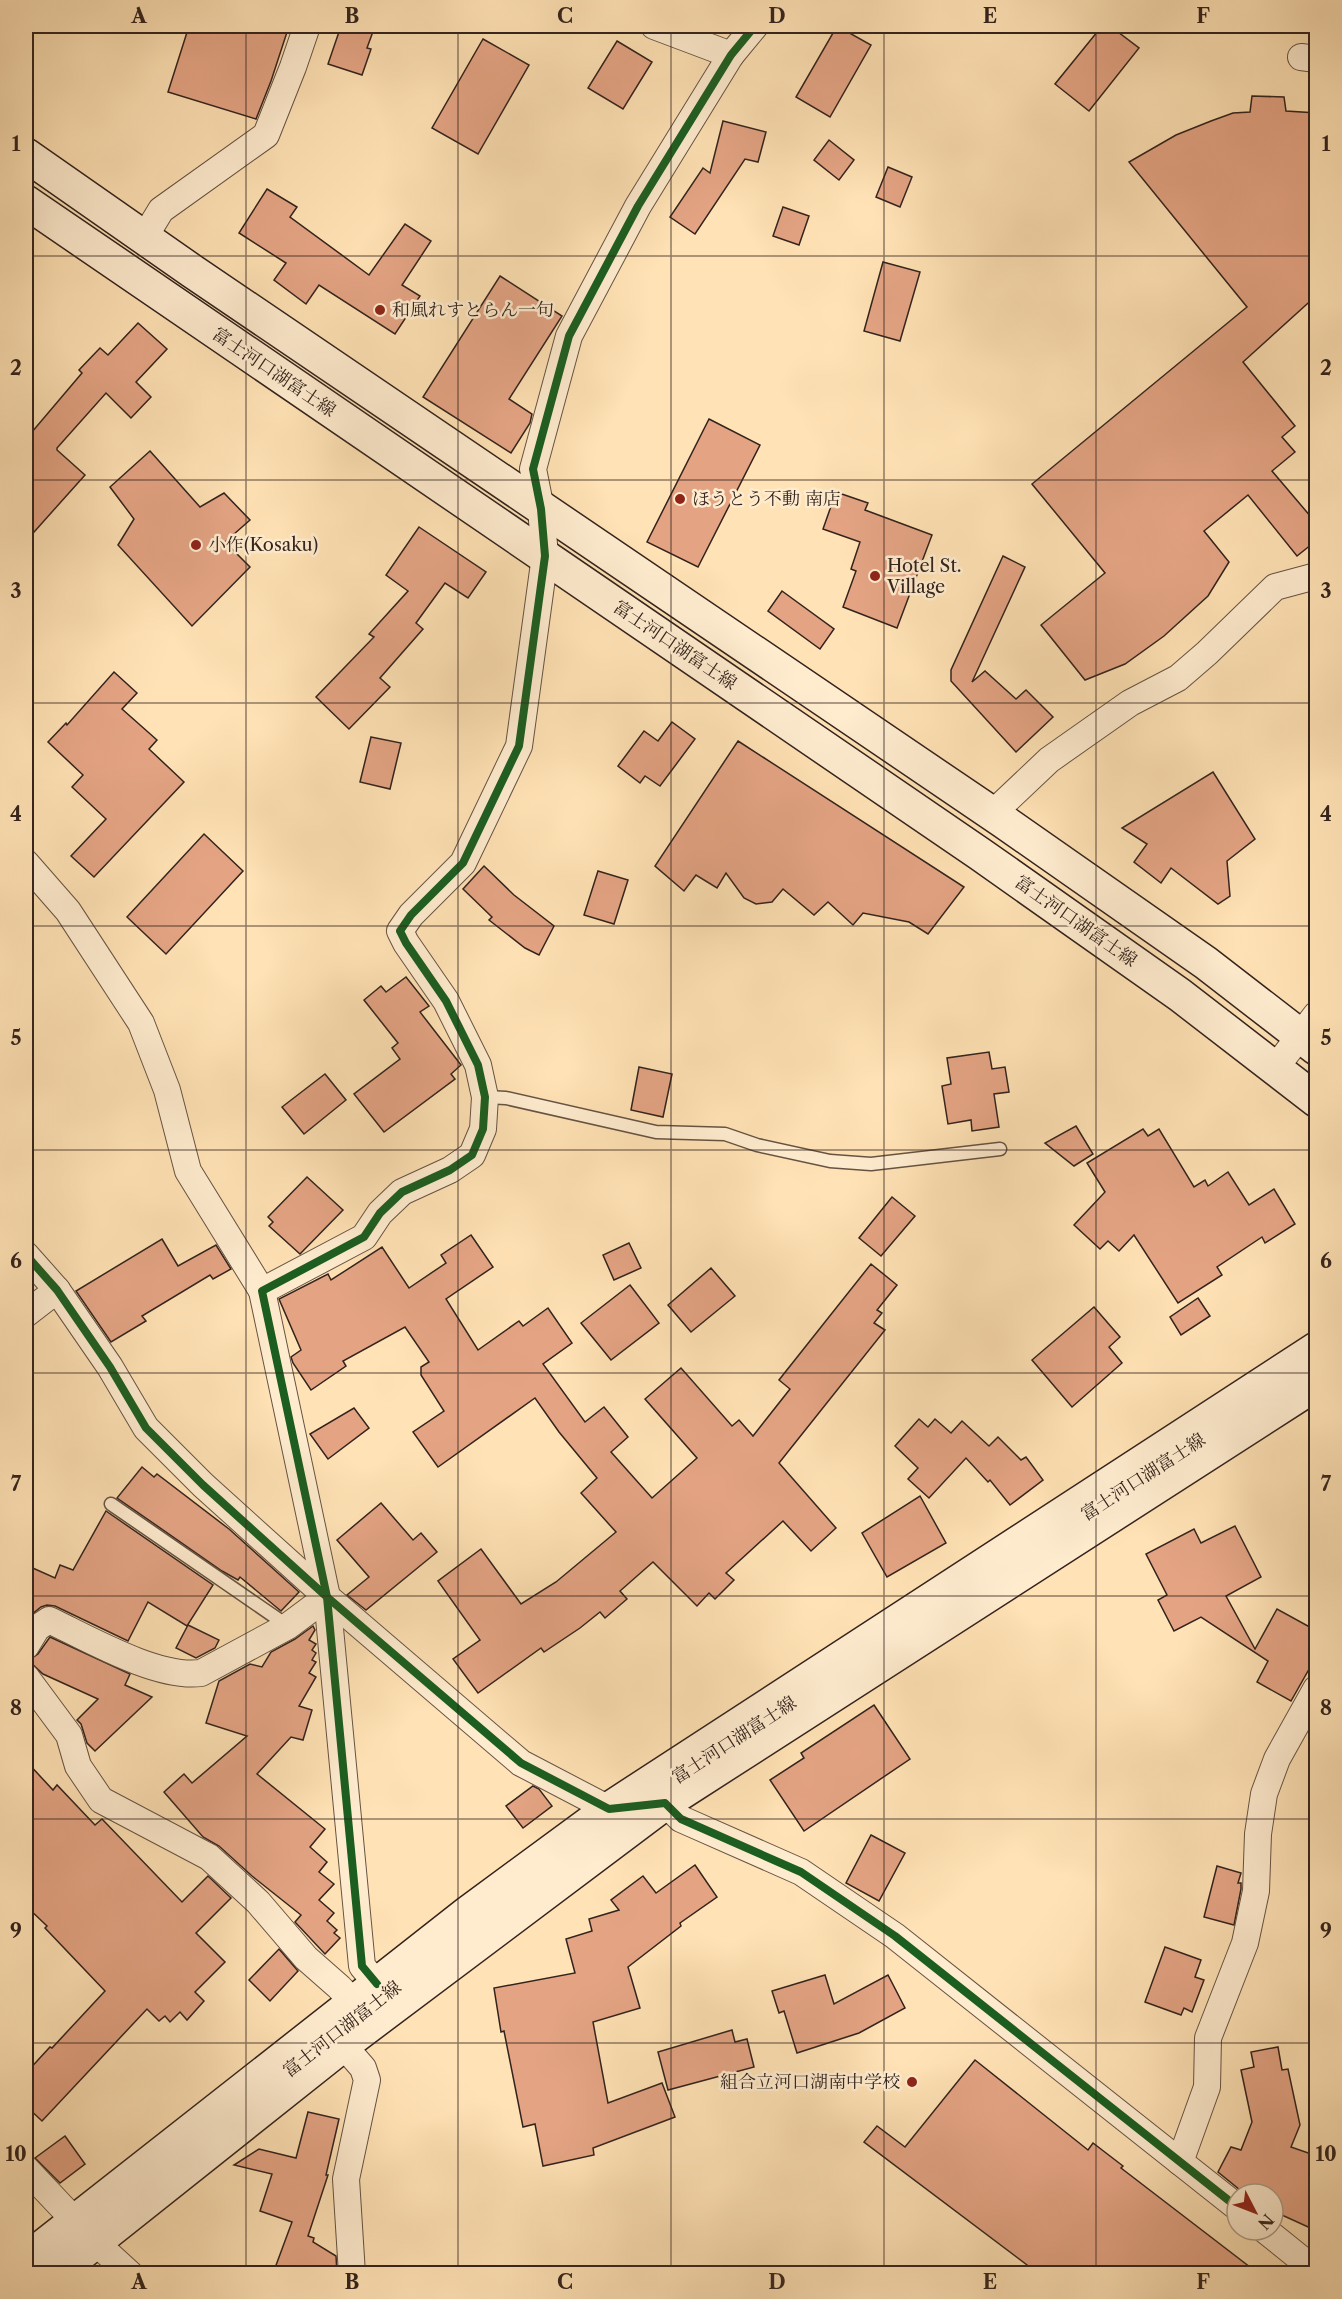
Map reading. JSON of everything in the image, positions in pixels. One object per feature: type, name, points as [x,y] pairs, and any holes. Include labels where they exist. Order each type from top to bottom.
[{"type":"main road","name":"富士河口湖富士線","points":[[26,155],[144,238],[1311,1033]]},
{"type":"main road","name":"富士河口湖富士線","points":[[26,202],[980,854],[1180,995],[1317,1100]]},
{"type":"main road","name":"富士河口湖富士線","points":[[55,2274],[85,2232],[365,1994],[468,1912],[609,1809],[1317,1349]]},
{"type":"main road","name":"富士河口湖富士線","points":[[26,2260],[85,2232],[343,2045],[665,1803],[1317,1384]]},
{"type":"street","points":[[144,238],[161,210],[266,135],[307,26]]},
{"type":"street","points":[[654,26],[731,55]]},
{"type":"street","points":[[262,1290],[364,1237],[380,1213],[402,1192],[450,1170],[472,1155],[483,1129],[485,1096],[478,1065],[446,1001],[406,944],[400,931],[411,915],[463,863],[519,746],[545,556],[541,509],[532,469],[569,336],[638,207],[731,55],[755,26]]},
{"type":"street","points":[[992,814],[1049,760],[1130,703],[1178,678],[1275,587],[1317,576]]},
{"type":"street","points":[[26,863],[68,911],[141,1023],[167,1090],[188,1171],[262,1290],[327,1597],[365,1994],[339,1987],[306,1958],[258,1902],[209,1857],[101,1800],[78,1766],[69,1735],[26,1677]]},
{"type":"street","points":[[1276,1067],[1311,1033]]},
{"type":"street","points":[[26,1255],[57,1290],[110,1367],[146,1428],[202,1485],[327,1597],[521,1762],[609,1809],[665,1803],[681,1819],[801,1872],[895,1936],[1225,2198]]},
{"type":"street","points":[[26,1314],[57,1290]]},
{"type":"street","points":[[26,1646],[37,1628],[49,1620],[137,1661],[170,1672],[187,1675],[201,1673],[288,1626],[327,1597]]},
{"type":"street","points":[[1180,2162],[1207,2087],[1208,2038],[1245,1943],[1256,1891],[1258,1834],[1264,1794],[1277,1759],[1317,1689]]},
{"type":"street","points":[[343,2045],[363,2068],[367,2080],[346,2180],[352,2274]]},
{"type":"street","points":[[26,2169],[85,2232],[130,2274]]},
{"type":"street","points":[[1280,2242],[1317,2271]]},
{"type":"lane","points":[[485,1096],[506,1098],[656,1132],[725,1134],[757,1145],[830,1161],[871,1164],[1000,1149]]},
{"type":"lane","points":[[111,1504],[288,1626]]},
{"type":"building","points":[[189,26],[289,26],[256,119],[168,92]]},
{"type":"building","points":[[341,26],[375,26],[367,48],[371,49],[362,75],[328,64]]},
{"type":"building","points":[[837,26],[871,45],[830,117],[796,97]]},
{"type":"building","points":[[1102,26],[1110,26],[1139,48],[1089,111],[1055,84]]},
{"type":"building","points":[[483,39],[529,65],[478,154],[432,128]]},
{"type":"building","points":[[617,41],[652,62],[623,109],[588,88]]},
{"type":"building","points":[[1252,96],[1284,97],[1286,111],[1317,113],[1317,295],[1243,362],[1295,426],[1282,437],[1295,452],[1272,471],[1317,524],[1317,540],[1297,556],[1248,495],[1204,531],[1229,562],[1208,596],[1164,636],[1125,664],[1085,680],[1041,625],[1105,573],[1032,484],[1247,307],[1129,162],[1176,135],[1233,113],[1250,112]]},
{"type":"building","points":[[723,121],[766,132],[758,162],[745,159],[695,234],[670,217],[703,168],[710,173]]},
{"type":"building","points":[[829,140],[854,160],[839,180],[814,160]]},
{"type":"building","points":[[888,167],[912,177],[900,207],[876,197]]},
{"type":"building","points":[[267,189],[297,207],[290,217],[369,275],[405,224],[431,241],[402,285],[420,296],[395,334],[319,285],[306,304],[274,280],[286,263],[239,233]]},
{"type":"building","points":[[783,207],[809,216],[799,245],[773,236]]},
{"type":"building","points":[[883,262],[920,272],[900,341],[864,331]]},
{"type":"building","points":[[500,276],[562,316],[509,399],[532,414],[530,423],[511,453],[423,397]]},
{"type":"building","points":[[138,323],[167,349],[136,382],[151,397],[131,418],[106,393],[57,448],[85,475],[26,541],[26,439],[82,373],[79,370],[100,348],[108,355]]},
{"type":"building","points":[[709,419],[760,445],[698,567],[647,542]]},
{"type":"building","points":[[150,451],[200,507],[224,493],[250,520],[225,542],[250,567],[192,626],[118,545],[134,519],[110,487]]},
{"type":"building","points":[[836,492],[868,503],[865,510],[932,535],[897,628],[843,607],[856,571],[851,569],[860,542],[823,529]]},
{"type":"building","points":[[419,527],[486,572],[468,598],[445,583],[416,623],[423,629],[380,678],[390,687],[349,729],[316,697],[374,637],[369,634],[408,591],[386,575]]},
{"type":"building","points":[[1003,556],[1025,567],[972,682],[985,671],[1016,699],[1026,690],[1053,717],[1016,752],[951,681],[951,670]]},
{"type":"building","points":[[782,591],[834,629],[820,649],[768,611]]},
{"type":"building","points":[[114,672],[137,693],[122,709],[157,740],[149,749],[184,782],[94,877],[71,856],[106,819],[72,787],[83,775],[48,742],[66,723],[67,725]]},
{"type":"building","points":[[672,722],[695,739],[660,786],[645,776],[640,783],[618,766],[644,731],[658,741]]},
{"type":"building","points":[[371,737],[401,743],[390,789],[360,782]]},
{"type":"building","points":[[738,741],[964,887],[928,934],[909,922],[863,913],[853,925],[828,902],[814,915],[783,889],[772,902],[756,904],[744,898],[726,873],[717,888],[696,875],[684,891],[655,866]]},
{"type":"building","points":[[1213,772],[1255,839],[1227,861],[1230,896],[1218,904],[1171,868],[1161,883],[1134,862],[1147,844],[1122,828]]},
{"type":"building","points":[[204,834],[243,871],[166,954],[127,917]]},
{"type":"building","points":[[484,866],[514,895],[554,926],[539,955],[525,948],[489,920],[492,917],[463,889]]},
{"type":"building","points":[[598,871],[628,880],[614,924],[584,915]]},
{"type":"building","points":[[406,977],[429,1006],[420,1012],[461,1065],[451,1074],[455,1079],[384,1132],[354,1094],[400,1059],[392,1048],[398,1043],[364,1000],[381,986],[386,992]]},
{"type":"building","points":[[989,1052],[992,1069],[1005,1067],[1009,1092],[994,1094],[999,1127],[972,1131],[971,1120],[948,1124],[942,1086],[951,1084],[947,1058]]},
{"type":"building","points":[[639,1067],[672,1074],[663,1117],[631,1110]]},
{"type":"building","points":[[325,1074],[346,1100],[304,1134],[282,1107]]},
{"type":"building","points":[[1076,1126],[1093,1154],[1074,1166],[1045,1143]]},
{"type":"building","points":[[1143,1129],[1148,1136],[1159,1129],[1194,1187],[1205,1180],[1208,1186],[1228,1172],[1249,1205],[1274,1189],[1295,1224],[1265,1243],[1262,1237],[1217,1267],[1222,1275],[1178,1303],[1134,1235],[1119,1251],[1108,1241],[1100,1249],[1074,1225],[1105,1192],[1087,1163]]},
{"type":"building","points":[[307,1177],[343,1210],[300,1254],[269,1226],[273,1222],[268,1217]]},
{"type":"building","points":[[892,1197],[915,1216],[881,1256],[859,1238]]},
{"type":"building","points":[[471,1235],[493,1267],[446,1299],[478,1350],[519,1321],[523,1326],[548,1308],[572,1343],[543,1364],[585,1422],[604,1407],[628,1437],[611,1452],[652,1498],[697,1458],[645,1399],[681,1368],[732,1426],[739,1420],[753,1436],[790,1389],[779,1380],[871,1264],[897,1285],[877,1310],[882,1313],[874,1323],[885,1330],[779,1463],[836,1528],[811,1551],[783,1521],[726,1573],[734,1580],[715,1599],[709,1593],[697,1606],[653,1562],[620,1591],[627,1599],[605,1618],[600,1612],[544,1652],[541,1648],[478,1693],[453,1659],[480,1640],[438,1581],[481,1549],[521,1604],[556,1582],[616,1532],[581,1493],[597,1478],[559,1432],[535,1398],[438,1467],[413,1432],[444,1411],[421,1375],[421,1367],[429,1362],[405,1327],[343,1361],[346,1366],[311,1390],[293,1363],[291,1357],[301,1350],[279,1299],[328,1274],[331,1280],[382,1247],[409,1288],[446,1263],[441,1255]]},
{"type":"building","points":[[162,1239],[178,1266],[216,1245],[231,1269],[213,1279],[210,1275],[142,1316],[146,1321],[111,1342],[76,1291]]},
{"type":"building","points":[[629,1243],[641,1268],[614,1280],[603,1255]]},
{"type":"building","points":[[711,1268],[735,1296],[691,1332],[668,1305]]},
{"type":"building","points":[[630,1285],[659,1323],[611,1360],[581,1323]]},
{"type":"building","points":[[1198,1298],[1210,1316],[1181,1335],[1170,1317]]},
{"type":"building","points":[[1094,1307],[1120,1337],[1109,1347],[1122,1363],[1072,1407],[1032,1360]]},
{"type":"building","points":[[354,1408],[369,1428],[328,1459],[310,1434]]},
{"type":"building","points":[[919,1419],[928,1427],[935,1419],[951,1433],[962,1421],[989,1446],[998,1437],[1021,1460],[1026,1457],[1043,1480],[1010,1505],[990,1480],[988,1482],[966,1458],[929,1498],[908,1479],[918,1468],[895,1446]]},
{"type":"building","points":[[142,1467],[154,1477],[157,1474],[229,1529],[299,1592],[281,1611],[240,1577],[238,1580],[222,1571],[117,1498]]},
{"type":"building","points":[[920,1496],[946,1543],[887,1577],[862,1533]]},
{"type":"building","points":[[381,1503],[413,1540],[421,1533],[437,1552],[366,1610],[347,1595],[369,1577],[337,1540]]},
{"type":"building","points":[[106,1511],[213,1585],[187,1626],[148,1602],[128,1641],[55,1606],[41,1607],[26,1619],[26,1565],[55,1578],[60,1565],[73,1570]]},
{"type":"building","points":[[1235,1526],[1261,1577],[1226,1596],[1255,1649],[1277,1609],[1317,1631],[1317,1655],[1291,1701],[1257,1682],[1268,1661],[1201,1617],[1174,1631],[1158,1600],[1167,1595],[1146,1554],[1194,1529],[1201,1543]]},
{"type":"building","points":[[188,1625],[219,1640],[215,1648],[196,1658],[176,1648]]},
{"type":"building","points":[[313,1626],[315,1630],[309,1640],[316,1644],[312,1650],[316,1653],[312,1660],[316,1662],[309,1673],[316,1677],[299,1706],[312,1710],[303,1740],[291,1737],[257,1774],[325,1829],[310,1847],[327,1862],[319,1872],[334,1884],[319,1900],[334,1913],[327,1921],[337,1930],[334,1933],[340,1938],[325,1954],[295,1922],[301,1915],[219,1846],[203,1837],[164,1792],[184,1774],[192,1783],[247,1736],[206,1723],[219,1681],[250,1664],[262,1667],[271,1652]]},
{"type":"building","points":[[50,1637],[130,1674],[125,1685],[152,1697],[95,1751],[87,1743],[81,1724],[77,1720],[98,1699],[43,1674],[32,1664],[26,1662],[38,1654]]},
{"type":"building","points":[[874,1705],[910,1759],[804,1831],[770,1780],[804,1758],[801,1753]]},
{"type":"building","points":[[26,1761],[53,1790],[57,1785],[95,1825],[102,1819],[182,1902],[208,1876],[231,1898],[196,1933],[225,1962],[195,1992],[204,2001],[187,2020],[180,2012],[170,2022],[165,2016],[159,2021],[147,2009],[42,2121],[26,2106],[26,2073],[105,1991],[26,1906]]},
{"type":"building","points":[[533,1786],[539,1789],[552,1806],[523,1828],[506,1806]]},
{"type":"building","points":[[871,1835],[905,1853],[879,1901],[846,1883]]},
{"type":"building","points":[[695,1865],[717,1897],[680,1923],[681,1926],[628,1967],[640,2008],[593,2022],[608,2103],[662,2083],[675,2117],[593,2148],[594,2155],[543,2166],[535,2124],[523,2127],[504,2031],[501,2032],[494,1988],[575,1973],[566,1939],[592,1931],[589,1919],[619,1910],[611,1900],[643,1876],[656,1893]]},
{"type":"building","points":[[1217,1866],[1241,1873],[1238,1883],[1241,1883],[1241,1889],[1234,1925],[1204,1917]]},
{"type":"building","points":[[1165,1947],[1201,1960],[1195,1977],[1204,1980],[1192,2012],[1184,2008],[1181,2015],[1145,2002]]},
{"type":"building","points":[[279,1949],[298,1971],[270,2001],[249,1980]]},
{"type":"building","points":[[825,1975],[834,2004],[888,1975],[905,2008],[859,2033],[797,2053],[784,2011],[779,2013],[772,1991]]},
{"type":"building","points":[[732,2030],[735,2042],[747,2039],[754,2067],[668,2090],[658,2052]]},
{"type":"building","points":[[1278,2047],[1282,2070],[1288,2069],[1300,2125],[1291,2147],[1317,2156],[1317,2183],[1309,2203],[1317,2207],[1317,2231],[1285,2216],[1285,2182],[1230,2182],[1218,2172],[1231,2147],[1241,2150],[1252,2122],[1241,2070],[1254,2067],[1251,2052]]},
{"type":"building","points":[[975,2060],[1088,2150],[1093,2143],[1123,2166],[1121,2168],[1259,2274],[1039,2274],[864,2142],[877,2126],[905,2147]]},
{"type":"building","points":[[308,2112],[339,2119],[326,2175],[328,2175],[308,2236],[314,2238],[313,2242],[336,2256],[337,2274],[294,2274],[275,2268],[292,2222],[260,2211],[272,2174],[234,2165],[259,2149],[296,2158]]},
{"type":"building","points":[[65,2136],[85,2164],[60,2183],[35,2158]]},
{"type":"cycle path","points":[[377,1984],[362,1966],[327,1597],[262,1291],[364,1237],[380,1213],[402,1192],[450,1170],[472,1155],[483,1129],[485,1097],[478,1065],[446,1001],[400,931],[411,915],[463,863],[519,746],[545,556],[541,509],[533,469],[569,336],[638,206],[731,55],[755,26]]},
{"type":"cycle path","points":[[26,1255],[57,1290],[110,1367],[146,1428],[203,1485],[327,1597],[521,1763],[609,1809],[665,1803],[681,1819],[801,1872],[895,1936],[1225,2197]]},
{"type":"place","name":"和風れすとらん一句","points":[[380,310]]},
{"type":"place","name":"ほうとう不動 南店","points":[[680,499]]},
{"type":"place","name":"小作(Kosaku)","points":[[196,545]]},
{"type":"place","name":"Hotel St. Village","points":[[875,576]]},
{"type":"place","name":"組合立河口湖南中学校","points":[[912,2082]]}]
